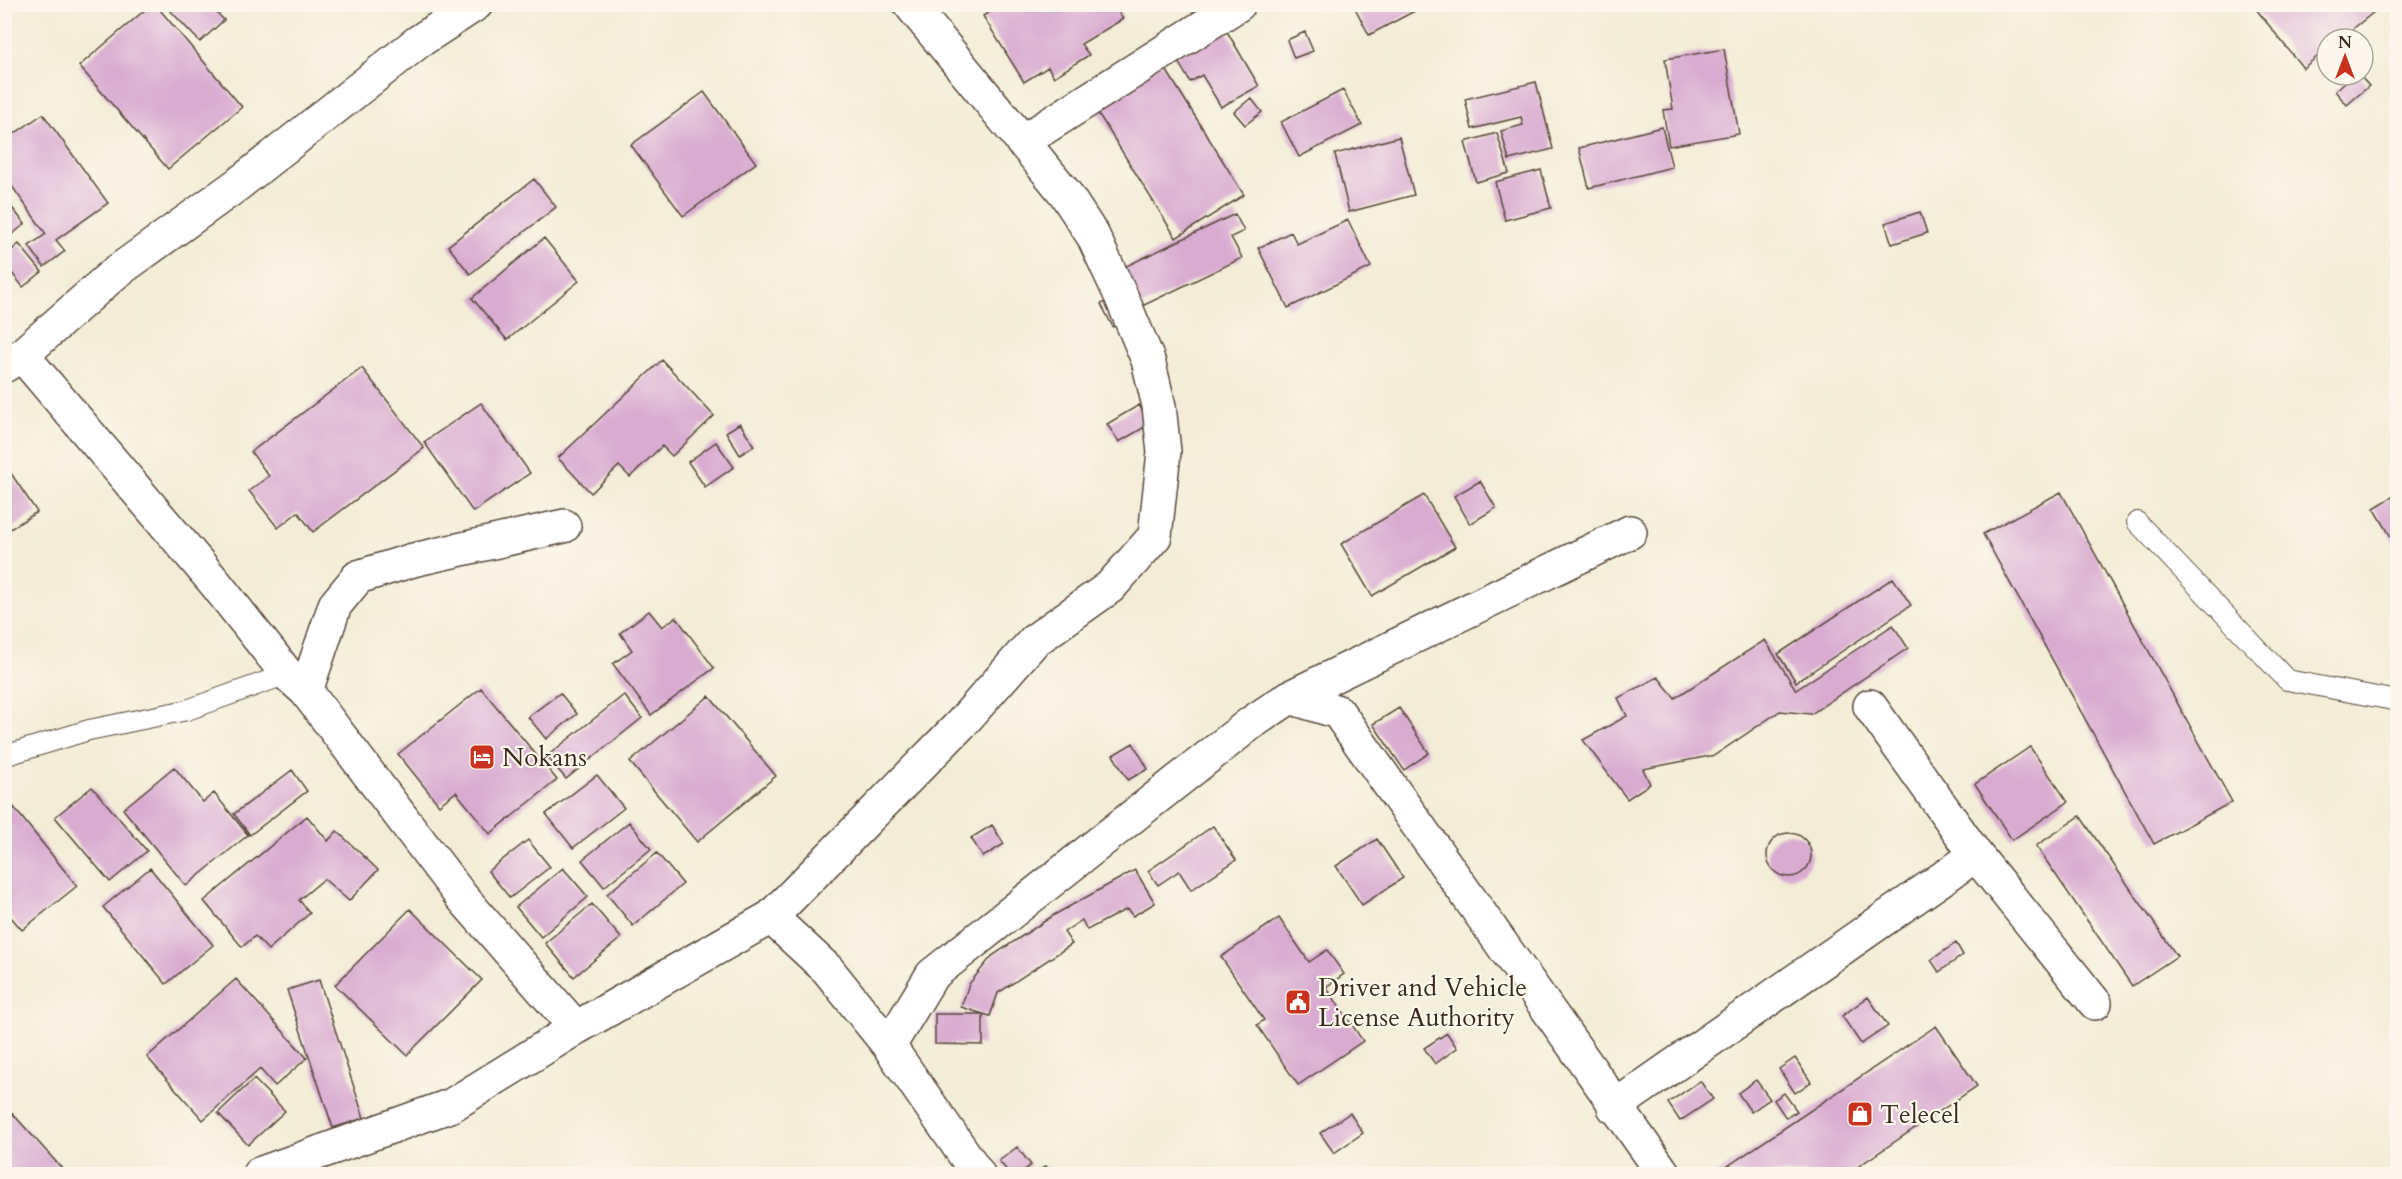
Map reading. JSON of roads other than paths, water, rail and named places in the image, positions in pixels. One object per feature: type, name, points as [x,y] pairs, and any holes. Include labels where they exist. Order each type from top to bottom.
[{"type":"street","points":[[476,4],[418,42],[237,185],[115,273],[13,360],[216,584],[297,682],[461,896],[576,1028]]},
{"type":"street","points":[[259,1174],[452,1105],[576,1028],[771,917],[961,724],[1034,640],[1110,587],[1155,536],[1164,452],[1159,406],[1148,360],[1093,236],[1065,193],[910,4]]},
{"type":"street","points":[[1022,142],[1239,4]]},
{"type":"street","points":[[297,682],[335,605],[358,577],[413,560],[564,526]]},
{"type":"street","points":[[889,1046],[932,975],[1233,737],[1290,697],[1630,532]]},
{"type":"street","points":[[1290,697],[1338,712],[1614,1107],[1664,1174]]},
{"type":"street","points":[[1870,706],[1976,855],[2095,1004]]},
{"type":"street","points":[[1614,1107],[1976,855]]},
{"type":"street","points":[[771,917],[828,970],[889,1046],[978,1174]]},
{"type":"lane","points":[[2137,522],[2287,680],[2397,701]]},
{"type":"lane","points":[[4,756],[90,730],[187,710],[297,682]]},
{"type":"place","name":"Nokans","points":[[482,757]]},
{"type":"place","name":"Driver and Vehicle License Authority","points":[[1298,1002]]},
{"type":"place","name":"Telecel","points":[[1860,1114]]}]
